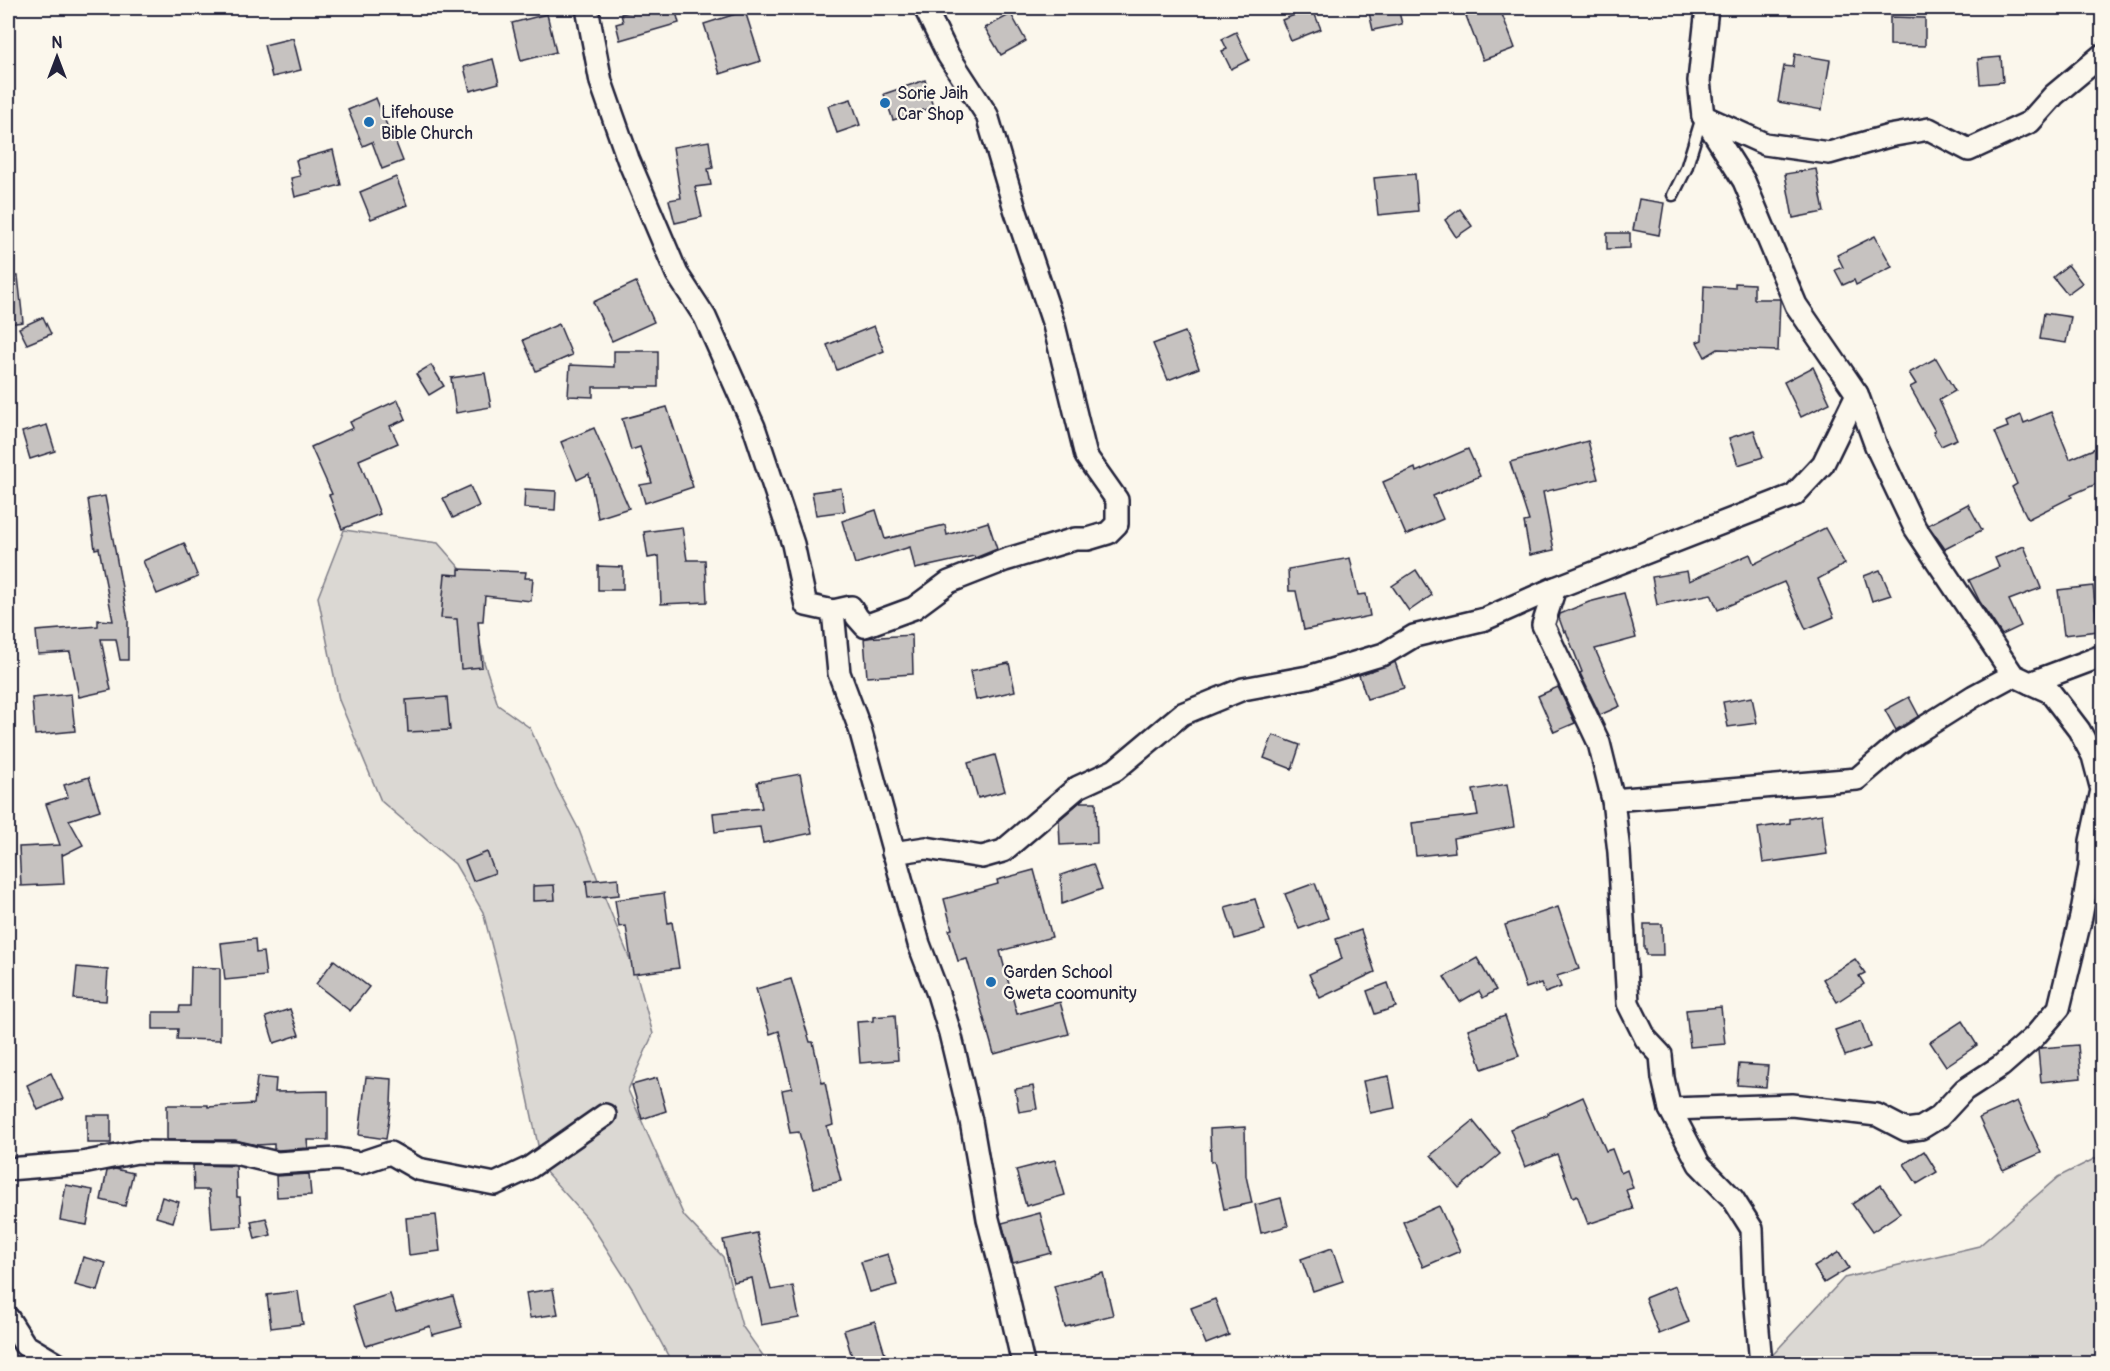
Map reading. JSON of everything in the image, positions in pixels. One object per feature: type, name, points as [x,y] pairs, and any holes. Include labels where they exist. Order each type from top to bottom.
[{"type":"street","points":[[587,8],[601,82],[628,159],[677,274],[705,316],[754,427],[793,544],[806,605],[833,611],[851,607],[865,626],[914,608],[949,582],[1005,560],[1075,539],[1088,539],[1108,533],[1117,524],[1116,500],[1086,456],[1054,325],[1033,267],[987,115],[948,55],[925,8]]},
{"type":"street","points":[[1670,1109],[1792,1105],[1877,1115],[1906,1130],[1921,1128],[1939,1117],[1964,1090],[2001,1066],[2034,1037],[2060,1008],[2075,947],[2090,867],[2091,841],[2103,790],[2093,756],[2079,730],[2050,692],[2022,679],[1915,528],[1876,446],[1857,394],[1796,305],[1744,181],[1703,116],[1699,81],[1707,8]]},
{"type":"street","points":[[1703,116],[1765,144],[1829,153],[1889,136],[1929,129],[1969,150],[2030,123],[2054,94],[2103,55]]},
{"type":"street","points":[[893,854],[926,848],[982,857],[1003,851],[1078,787],[1115,770],[1182,714],[1243,689],[1308,677],[1384,654],[1414,636],[1485,619],[1556,588],[1794,495],[1823,465],[1857,394]]},
{"type":"street","points":[[1556,588],[1543,625],[1599,743],[1613,800],[1619,852],[1628,1003],[1646,1039],[1661,1055],[1663,1078],[1670,1109],[1699,1164],[1733,1199],[1752,1229],[1761,1364]]},
{"type":"street","points":[[833,611],[838,673],[860,729],[919,944],[950,1033],[971,1121],[988,1219],[1005,1280],[1023,1364]]},
{"type":"street","points":[[1613,800],[1857,779],[1898,744],[1974,696],[2022,679],[2103,656]]},
{"type":"street","points":[[8,1169],[82,1163],[137,1152],[235,1153],[277,1163],[337,1159],[360,1163],[390,1153],[418,1169],[495,1184],[529,1168],[605,1115]]},
{"type":"street","points":[[8,1318],[25,1345],[57,1364]]},
{"type":"lane","points":[[1673,195],[1686,169],[1703,116]]},
{"type":"shaded area","points":[[344,530],[438,543],[472,582],[473,608],[484,662],[498,705],[530,728],[579,830],[638,979],[653,1034],[628,1090],[684,1216],[723,1257],[742,1326],[764,1357],[765,1363],[672,1363],[633,1290],[587,1218],[543,1169],[515,1036],[483,912],[455,864],[381,801],[339,700],[318,597]]},
{"type":"shaded area","points":[[2102,1155],[2102,1363],[1764,1364],[1844,1278],[1979,1246],[2058,1177]]},
{"type":"building","points":[[643,8],[675,8],[679,23],[620,40],[616,24],[623,22],[621,14]]},
{"type":"building","points":[[1312,8],[1321,29],[1291,41],[1282,20]]},
{"type":"building","points":[[1368,8],[1398,8],[1402,24],[1373,30]]},
{"type":"building","points":[[1463,8],[1485,8],[1487,14],[1500,9],[1515,48],[1483,60]]},
{"type":"building","points":[[745,11],[761,61],[720,74],[704,24]]},
{"type":"building","points":[[547,14],[556,52],[521,61],[512,23]]},
{"type":"building","points":[[1011,14],[1026,41],[1001,55],[985,28]]},
{"type":"building","points":[[1890,17],[1925,18],[1925,46],[1890,45]]},
{"type":"building","points":[[1236,32],[1249,60],[1231,69],[1222,51],[1227,49],[1222,39]]},
{"type":"building","points":[[293,38],[301,70],[272,77],[264,45]]},
{"type":"building","points":[[1795,54],[1830,60],[1822,110],[1778,102],[1784,66],[1793,67]]},
{"type":"building","points":[[2001,57],[2003,82],[1980,84],[1978,59]]},
{"type":"building","points":[[493,59],[499,83],[470,91],[464,67]]},
{"type":"building","points":[[925,80],[933,107],[893,120],[884,94]]},
{"type":"building","name":"Lifehouse Bible Church","points":[[376,98],[403,161],[382,169],[372,142],[363,146],[348,110]]},
{"type":"building","points":[[851,99],[860,125],[837,133],[828,106]]},
{"type":"building","points":[[709,141],[713,168],[708,169],[711,185],[695,187],[702,217],[675,223],[669,200],[681,198],[673,147]]},
{"type":"building","points":[[333,150],[341,185],[295,197],[291,178],[300,176],[296,160]]},
{"type":"building","points":[[1816,169],[1824,212],[1793,218],[1785,174]]},
{"type":"building","points":[[1415,174],[1418,211],[1378,215],[1374,178]]},
{"type":"building","points":[[396,177],[407,205],[371,219],[360,192]]},
{"type":"building","points":[[1639,199],[1664,203],[1659,235],[1633,230]]},
{"type":"building","points":[[1460,209],[1472,226],[1456,237],[1445,220]]},
{"type":"building","points":[[1607,233],[1630,233],[1630,248],[1607,249]]},
{"type":"building","points":[[1875,236],[1892,267],[1856,285],[1854,280],[1843,285],[1835,270],[1843,267],[1837,255]]},
{"type":"building","points":[[2068,265],[2082,283],[2067,294],[2053,277]]},
{"type":"building","points":[[8,276],[18,276],[23,322],[8,324]]},
{"type":"building","points":[[636,282],[654,322],[612,341],[593,302]]},
{"type":"building","points":[[1735,283],[1754,284],[1754,299],[1780,299],[1778,351],[1718,349],[1705,357],[1697,342],[1702,340],[1704,286],[1735,288]]},
{"type":"building","points":[[2044,313],[2071,317],[2066,343],[2040,339]]},
{"type":"building","points":[[43,317],[51,334],[27,344],[19,328]]},
{"type":"building","points":[[559,324],[572,355],[536,371],[523,340]]},
{"type":"building","points":[[874,326],[884,351],[837,370],[827,345]]},
{"type":"building","points":[[1185,332],[1199,368],[1168,380],[1153,344]]},
{"type":"building","points":[[614,351],[658,351],[658,387],[593,387],[593,397],[568,396],[570,365],[614,367]]},
{"type":"building","points":[[1936,358],[1955,391],[1939,400],[1957,439],[1941,446],[1910,387],[1916,384],[1909,373]]},
{"type":"building","points":[[431,365],[444,386],[429,395],[416,374]]},
{"type":"building","points":[[1813,367],[1830,403],[1801,417],[1784,382]]},
{"type":"building","points":[[485,373],[491,407],[456,413],[451,378]]},
{"type":"building","points":[[398,400],[406,419],[390,426],[398,443],[359,460],[380,514],[342,529],[329,495],[332,494],[311,447],[353,428],[350,422]]},
{"type":"building","points":[[667,407],[693,487],[645,503],[640,485],[652,483],[640,447],[631,450],[622,419]]},
{"type":"building","points":[[2051,412],[2070,459],[2103,445],[2103,481],[2071,495],[2072,497],[2028,519],[2012,487],[2017,484],[1995,432],[2008,427],[2006,422],[2021,415],[2024,423]]},
{"type":"building","points":[[47,425],[55,451],[30,459],[22,432]]},
{"type":"building","points":[[594,428],[629,508],[598,518],[589,474],[577,480],[561,442]]},
{"type":"building","points":[[1754,430],[1763,457],[1738,465],[1729,438]]},
{"type":"building","points":[[1588,441],[1598,479],[1543,492],[1554,550],[1530,555],[1524,522],[1529,521],[1510,462]]},
{"type":"building","points":[[1468,449],[1480,476],[1433,496],[1443,519],[1406,535],[1383,482],[1415,468],[1416,472]]},
{"type":"building","points":[[470,486],[479,506],[453,518],[443,498]]},
{"type":"building","points":[[841,488],[845,511],[816,515],[812,492]]},
{"type":"building","points":[[525,489],[556,491],[555,510],[524,508]]},
{"type":"building","points":[[105,496],[128,620],[128,660],[120,660],[116,639],[101,639],[111,690],[79,697],[70,652],[38,654],[36,631],[98,626],[98,620],[113,621],[99,548],[95,549],[88,499]]},
{"type":"building","points":[[1968,504],[1982,530],[1945,549],[1928,525]]},
{"type":"building","points":[[876,510],[885,539],[945,525],[947,535],[988,522],[997,549],[975,558],[974,556],[915,569],[910,547],[855,564],[842,521]]},
{"type":"building","points":[[682,527],[687,560],[705,560],[707,602],[661,604],[659,556],[648,558],[644,532]]},
{"type":"building","points":[[1825,528],[1845,564],[1818,579],[1834,617],[1806,629],[1784,582],[1718,610],[1711,594],[1657,605],[1652,577],[1687,571],[1689,581],[1750,554],[1754,564]]},
{"type":"building","points":[[184,543],[198,577],[157,594],[143,561]]},
{"type":"building","points":[[2024,546],[2041,588],[2009,600],[2021,626],[2002,635],[1980,602],[1969,580],[1999,567],[1995,558]]},
{"type":"building","points":[[1350,558],[1358,595],[1366,594],[1370,616],[1304,630],[1296,591],[1289,591],[1288,569]]},
{"type":"building","points":[[598,566],[623,567],[623,590],[598,590]]},
{"type":"building","points":[[459,569],[526,572],[525,578],[533,578],[531,601],[485,596],[483,621],[478,621],[482,667],[461,669],[457,619],[441,618],[445,574],[459,575]]},
{"type":"building","points":[[1416,570],[1432,595],[1409,611],[1392,586]]},
{"type":"building","points":[[1880,570],[1891,595],[1872,601],[1864,576]]},
{"type":"building","points":[[2093,586],[2098,631],[2064,635],[2058,590]]},
{"type":"building","points":[[1624,593],[1636,638],[1595,649],[1620,706],[1600,715],[1580,673],[1582,672],[1559,618],[1560,614],[1589,602]]},
{"type":"building","points":[[912,635],[913,674],[867,677],[864,638]]},
{"type":"building","points":[[1395,662],[1404,688],[1367,699],[1359,675]]},
{"type":"building","points":[[1009,663],[1015,691],[976,700],[970,671]]},
{"type":"building","points":[[1558,687],[1575,723],[1554,732],[1538,696]]},
{"type":"building","points":[[71,694],[75,731],[35,735],[32,698]]},
{"type":"building","points":[[447,697],[450,730],[408,732],[406,700]]},
{"type":"building","points":[[1752,697],[1757,723],[1728,727],[1723,702]]},
{"type":"building","points":[[1909,697],[1919,716],[1896,730],[1885,710]]},
{"type":"building","points":[[1273,735],[1300,745],[1292,769],[1264,758]]},
{"type":"building","points":[[995,755],[1005,791],[978,798],[968,763]]},
{"type":"building","points":[[800,774],[812,833],[763,843],[760,827],[715,832],[713,813],[762,808],[757,782]]},
{"type":"building","points":[[89,777],[100,810],[69,820],[83,845],[63,855],[62,853],[64,884],[21,886],[19,847],[60,845],[46,804],[68,797],[64,785]]},
{"type":"building","points":[[1507,784],[1514,827],[1453,838],[1455,852],[1416,856],[1412,823],[1478,815],[1473,790]]},
{"type":"building","points":[[1080,802],[1096,802],[1097,843],[1060,845],[1059,820]]},
{"type":"building","points":[[1822,814],[1827,854],[1763,863],[1758,828],[1790,823],[1790,819]]},
{"type":"building","points":[[487,852],[495,873],[473,881],[465,861]]},
{"type":"building","points":[[1093,864],[1102,889],[1062,904],[1061,875]]},
{"type":"building","name":"Garden School Gweta coomunity","points":[[1034,870],[1052,937],[1000,951],[1017,1014],[1060,1002],[1069,1034],[994,1054],[967,959],[958,961],[949,930],[952,929],[944,899],[998,884],[997,880]]},
{"type":"building","points":[[618,878],[619,895],[588,898],[586,881]]},
{"type":"building","points":[[1315,883],[1328,918],[1299,929],[1285,894]]},
{"type":"building","points":[[554,885],[555,900],[533,901],[533,886]]},
{"type":"building","points":[[664,893],[668,923],[672,922],[679,968],[633,974],[626,926],[619,927],[615,900]]},
{"type":"building","points":[[1255,899],[1265,930],[1235,939],[1225,907]]},
{"type":"building","points":[[1558,907],[1579,969],[1557,976],[1561,987],[1545,993],[1541,983],[1526,988],[1505,925]]},
{"type":"building","points":[[1644,924],[1662,924],[1663,955],[1646,955]]},
{"type":"building","points":[[1361,930],[1375,972],[1320,998],[1309,974],[1342,959],[1336,939]]},
{"type":"building","points":[[255,939],[256,953],[263,952],[266,976],[225,980],[221,943]]},
{"type":"building","points":[[1477,958],[1496,990],[1483,998],[1479,991],[1460,1002],[1444,977]]},
{"type":"building","points":[[1855,959],[1865,973],[1859,976],[1864,984],[1837,1002],[1823,979]]},
{"type":"building","points":[[334,960],[369,987],[350,1011],[316,984]]},
{"type":"building","points":[[77,967],[108,970],[106,1001],[74,999]]},
{"type":"building","points":[[191,967],[220,968],[220,1040],[177,1039],[178,1029],[153,1029],[153,1012],[179,1012],[180,1006],[190,1006]]},
{"type":"building","points":[[791,979],[810,1042],[813,1042],[822,1083],[825,1082],[833,1125],[827,1127],[841,1181],[814,1188],[799,1132],[790,1133],[782,1090],[792,1088],[779,1031],[770,1034],[756,989]]},
{"type":"building","points":[[1388,983],[1396,1007],[1375,1014],[1367,991]]},
{"type":"building","points":[[1721,1007],[1725,1044],[1690,1047],[1686,1010]]},
{"type":"building","points":[[290,1009],[299,1035],[274,1043],[266,1017]]},
{"type":"building","points":[[895,1015],[898,1060],[860,1063],[857,1022],[873,1021],[873,1017]]},
{"type":"building","points":[[1505,1016],[1519,1056],[1482,1069],[1468,1029]]},
{"type":"building","points":[[1861,1021],[1870,1047],[1845,1056],[1835,1030]]},
{"type":"building","points":[[1962,1021],[1977,1045],[1946,1066],[1930,1042]]},
{"type":"building","points":[[2078,1045],[2081,1078],[2041,1082],[2038,1050]]},
{"type":"building","points":[[1739,1064],[1768,1066],[1766,1087],[1737,1085]]},
{"type":"building","points":[[51,1073],[63,1099],[38,1110],[27,1085]]},
{"type":"building","points":[[1389,1076],[1395,1108],[1370,1113],[1363,1081]]},
{"type":"building","points":[[257,1077],[276,1079],[275,1092],[328,1091],[328,1140],[307,1140],[308,1148],[278,1150],[274,1149],[274,1144],[257,1145],[235,1140],[167,1140],[167,1105],[208,1105],[208,1107],[254,1104]]},
{"type":"building","points":[[366,1077],[392,1079],[386,1139],[359,1135]]},
{"type":"building","points":[[657,1078],[666,1111],[642,1119],[632,1085]]},
{"type":"building","points":[[1033,1086],[1037,1109],[1019,1112],[1015,1089]]},
{"type":"building","points":[[1583,1097],[1606,1151],[1612,1149],[1621,1173],[1627,1170],[1633,1188],[1626,1190],[1633,1209],[1588,1224],[1577,1195],[1573,1197],[1557,1154],[1525,1167],[1510,1129],[1549,1114]]},
{"type":"building","points":[[2017,1101],[2041,1153],[2003,1170],[1979,1118]]},
{"type":"building","points":[[87,1115],[111,1115],[111,1143],[87,1143]]},
{"type":"building","points":[[1473,1121],[1500,1154],[1459,1188],[1431,1155]]},
{"type":"building","points":[[1245,1127],[1246,1176],[1252,1203],[1224,1209],[1214,1161],[1211,1162],[1210,1129]]},
{"type":"building","points":[[1924,1151],[1937,1172],[1917,1184],[1904,1164]]},
{"type":"building","points":[[1055,1160],[1065,1195],[1026,1206],[1016,1170]]},
{"type":"building","points":[[193,1165],[236,1166],[237,1197],[240,1197],[242,1226],[212,1228],[209,1190],[194,1190]]},
{"type":"building","points":[[115,1169],[133,1173],[125,1206],[101,1200],[107,1171]]},
{"type":"building","points":[[309,1174],[311,1195],[277,1197],[276,1176]]},
{"type":"building","points":[[66,1185],[93,1190],[87,1225],[60,1220]]},
{"type":"building","points":[[1881,1185],[1900,1213],[1872,1232],[1852,1204]]},
{"type":"building","points":[[162,1197],[179,1202],[173,1222],[156,1217]]},
{"type":"building","points":[[1281,1198],[1288,1226],[1261,1233],[1255,1205]]},
{"type":"building","points":[[1439,1206],[1460,1251],[1423,1267],[1403,1222]]},
{"type":"building","points":[[1040,1213],[1051,1253],[1013,1263],[1002,1223]]},
{"type":"building","points":[[436,1215],[440,1251],[409,1255],[406,1218]]},
{"type":"building","points":[[266,1218],[271,1235],[255,1239],[251,1221]]},
{"type":"building","points":[[757,1233],[771,1290],[793,1286],[799,1318],[761,1325],[752,1278],[733,1282],[723,1240]]},
{"type":"building","points":[[1332,1248],[1343,1281],[1313,1291],[1301,1259]]},
{"type":"building","points":[[1839,1252],[1849,1268],[1824,1283],[1814,1267]]},
{"type":"building","points":[[888,1254],[897,1285],[870,1292],[861,1262]]},
{"type":"building","points":[[83,1257],[106,1263],[98,1291],[75,1285]]},
{"type":"building","points":[[1103,1273],[1113,1315],[1065,1327],[1054,1286]]},
{"type":"building","points":[[1675,1286],[1689,1322],[1659,1334],[1645,1298]]},
{"type":"building","points":[[553,1289],[558,1314],[530,1318],[526,1293]]},
{"type":"building","points":[[298,1291],[303,1324],[271,1328],[267,1295]]},
{"type":"building","points":[[390,1294],[396,1312],[453,1296],[462,1327],[432,1335],[430,1326],[366,1346],[353,1306]]},
{"type":"building","points":[[1215,1299],[1229,1335],[1206,1344],[1191,1308]]},
{"type":"building","points":[[875,1321],[888,1364],[854,1364],[844,1330]]},
{"type":"place","name":"Sorie Jaih Car Shop","points":[[885,103]]},
{"type":"place","name":"Lifehouse Bible Church","points":[[369,122]]},
{"type":"place","name":"Garden School Gweta coomunity","points":[[991,982]]}]
